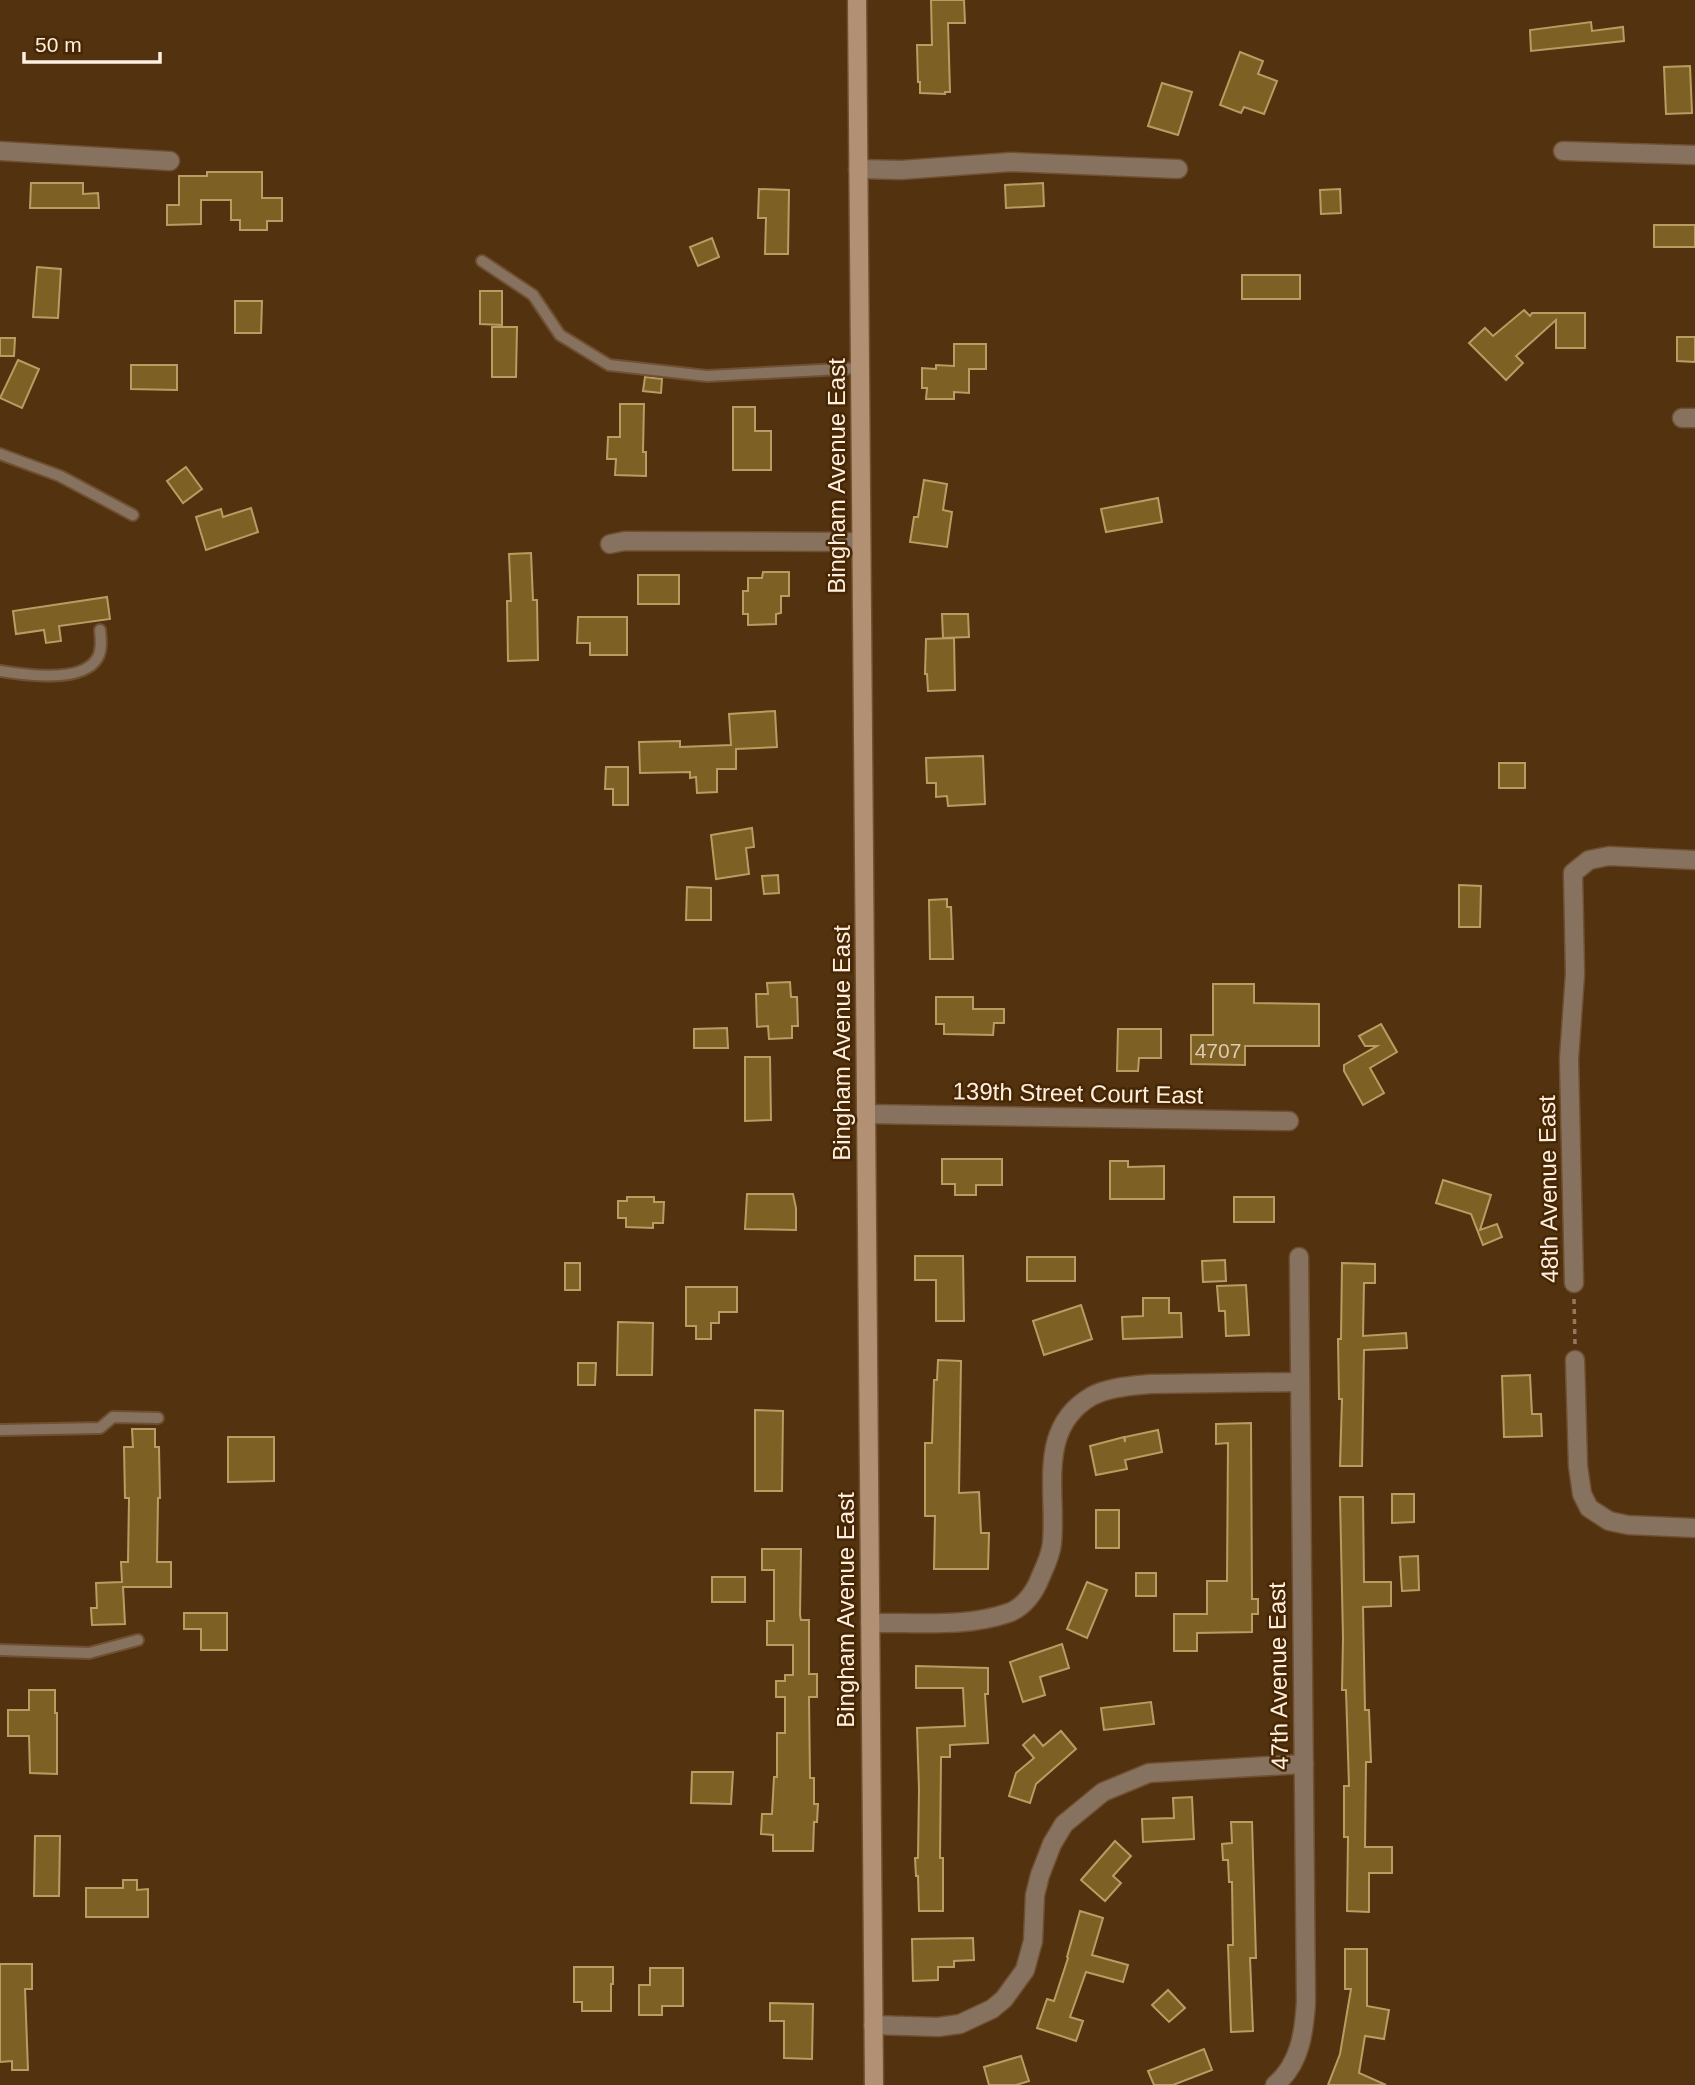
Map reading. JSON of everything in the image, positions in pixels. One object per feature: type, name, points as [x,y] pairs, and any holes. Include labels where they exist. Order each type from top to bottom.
[{"type":"street","name":"Bingham Avenue East","points":[[858,0],[874,2085]]},
{"type":"street","points":[[0,151],[170,161]]},
{"type":"street","points":[[1563,151],[1695,155]]},
{"type":"street","points":[[858,169],[901,170],[1011,162],[1178,169]]},
{"type":"street","points":[[610,544],[625,541],[861,542]]},
{"type":"street","name":"48th Avenue East","points":[[1574,1283],[1569,1059],[1575,974],[1573,873],[1589,860],[1609,856],[1695,860]]},
{"type":"street","name":"139th Street Court East","points":[[866,1114],[1289,1121]]},
{"type":"street","name":"47th Avenue East","points":[[1275,2085],[1292,2064],[1302,2042],[1304,2024],[1299,1257]]},
{"type":"street","points":[[1575,1360],[1578,1466],[1582,1494],[1589,1508],[1609,1521],[1628,1525],[1695,1528]]},
{"type":"street","points":[[870,1623],[966,1622],[1009,1612],[1032,1594],[1052,1544],[1052,1471],[1055,1444],[1072,1412],[1093,1395],[1150,1384],[1299,1382]]},
{"type":"street","points":[[873,2025],[960,2024],[992,2009],[1004,1998],[1025,1970],[1032,1941],[1035,1895],[1052,1844],[1064,1824],[1103,1792],[1149,1773],[1304,1764]]},
{"type":"lane","points":[[482,261],[533,295],[560,335],[609,365],[707,376],[860,368]]},
{"type":"lane","points":[[0,454],[60,476],[133,515]]},
{"type":"lane","points":[[0,671],[59,676],[89,667],[98,657],[101,647],[100,631]]},
{"type":"lane","points":[[0,1430],[100,1428],[113,1418],[159,1418]]},
{"type":"lane","points":[[0,1650],[89,1653],[138,1640]]},
{"type":"path","name":"48th Avenue East","points":[[1574,1283],[1575,1360]]},
{"type":"building","points":[[931,0],[964,0],[965,23],[948,23],[950,92],[945,94],[920,93],[918,82],[917,45],[932,45]]},
{"type":"building","points":[[1591,22],[1592,31],[1623,27],[1624,41],[1531,51],[1530,30]]},
{"type":"building","points":[[1240,52],[1263,61],[1258,74],[1277,81],[1264,114],[1244,107],[1241,113],[1220,105]]},
{"type":"building","points":[[1690,66],[1692,113],[1666,114],[1664,67]]},
{"type":"building","points":[[1162,83],[1192,92],[1178,135],[1148,126]]},
{"type":"building","points":[[207,172],[262,172],[262,198],[282,198],[282,221],[267,221],[267,230],[240,230],[240,220],[231,220],[231,200],[201,200],[201,224],[167,225],[167,205],[179,205],[179,176],[207,176]]},
{"type":"building","points":[[31,183],[83,183],[83,194],[98,193],[99,208],[30,208]]},
{"type":"building","points":[[1043,183],[1044,206],[1006,208],[1005,185]]},
{"type":"building","points":[[759,189],[789,190],[788,254],[765,254],[766,218],[758,218]]},
{"type":"building","points":[[1340,189],[1341,213],[1321,214],[1320,190]]},
{"type":"building","points":[[1654,225],[1695,225],[1695,247],[1654,247]]},
{"type":"building","points":[[712,238],[719,257],[698,266],[690,247]]},
{"type":"building","points":[[37,267],[61,269],[58,318],[33,317]]},
{"type":"building","points":[[1242,275],[1300,275],[1300,299],[1242,299]]},
{"type":"building","points":[[480,291],[502,291],[502,325],[480,324]]},
{"type":"building","points":[[235,301],[262,301],[261,333],[235,333]]},
{"type":"building","points":[[1524,310],[1530,316],[1532,313],[1585,313],[1585,348],[1556,348],[1556,320],[1516,356],[1523,363],[1506,380],[1469,343],[1485,328],[1493,336]]},
{"type":"building","points":[[492,327],[517,327],[516,377],[492,377]]},
{"type":"building","points":[[1677,337],[1695,337],[1695,362],[1677,361]]},
{"type":"building","points":[[0,338],[15,338],[14,356],[0,356]]},
{"type":"building","points":[[954,344],[986,344],[986,369],[969,369],[969,393],[954,392],[954,399],[926,399],[927,388],[922,388],[922,368],[936,369],[936,365],[954,366]]},
{"type":"building","points":[[18,360],[39,369],[22,408],[0,398]]},
{"type":"building","points":[[131,365],[177,365],[177,390],[131,389]]},
{"type":"building","points":[[645,377],[662,379],[661,393],[643,391]]},
{"type":"building","points":[[620,404],[644,404],[643,452],[646,452],[646,476],[615,475],[616,459],[607,459],[608,437],[620,437]]},
{"type":"building","points":[[733,407],[755,407],[755,431],[771,431],[771,470],[733,470]]},
{"type":"building","points":[[186,467],[202,489],[183,503],[167,481]]},
{"type":"building","points":[[924,480],[947,484],[943,510],[952,512],[947,547],[910,542],[914,517],[918,517]]},
{"type":"building","points":[[1158,498],[1162,522],[1106,532],[1101,509]]},
{"type":"building","points":[[251,508],[258,532],[206,550],[196,517],[221,509],[223,517]]},
{"type":"building","points":[[531,553],[533,600],[537,600],[538,660],[508,661],[507,601],[511,601],[509,554]]},
{"type":"building","points":[[763,572],[789,572],[789,596],[781,596],[781,613],[776,614],[776,624],[748,625],[748,614],[743,614],[743,591],[748,591],[748,578],[762,578]]},
{"type":"building","points":[[638,575],[679,575],[679,604],[638,604]]},
{"type":"building","points":[[107,597],[110,619],[59,626],[61,641],[46,643],[44,630],[16,634],[13,611]]},
{"type":"building","points":[[942,614],[968,614],[969,637],[943,638]]},
{"type":"building","points":[[578,617],[627,617],[627,655],[590,655],[590,643],[577,643]]},
{"type":"building","points":[[954,638],[955,690],[928,691],[925,674],[926,639]]},
{"type":"building","points":[[775,711],[777,747],[736,749],[736,769],[717,769],[717,792],[697,793],[696,777],[690,778],[690,772],[640,773],[639,742],[680,741],[680,747],[731,745],[729,714]]},
{"type":"building","points":[[983,756],[985,804],[948,806],[947,796],[936,797],[936,783],[927,783],[926,758]]},
{"type":"building","points":[[1499,763],[1525,763],[1525,788],[1499,788]]},
{"type":"building","points":[[606,767],[628,767],[628,805],[613,805],[613,789],[605,789]]},
{"type":"building","points":[[752,828],[754,847],[746,848],[749,874],[716,879],[711,835]]},
{"type":"building","points":[[778,875],[779,893],[764,894],[762,876]]},
{"type":"building","points":[[1459,885],[1481,886],[1480,927],[1459,927]]},
{"type":"building","points":[[687,887],[711,888],[711,920],[686,920]]},
{"type":"building","points":[[947,899],[947,907],[951,907],[953,959],[930,959],[929,900]]},
{"type":"building","points":[[790,982],[791,997],[797,997],[798,1026],[792,1026],[792,1038],[769,1039],[768,1026],[757,1027],[756,994],[768,994],[767,983]]},
{"type":"building","points":[[1213,984],[1254,984],[1254,1003],[1319,1004],[1319,1046],[1245,1046],[1245,1065],[1191,1064],[1191,1035],[1213,1035]]},
{"type":"building","points":[[936,997],[973,997],[973,1009],[1004,1009],[1004,1023],[994,1023],[993,1035],[944,1034],[944,1024],[936,1024]]},
{"type":"building","points":[[1381,1024],[1397,1052],[1370,1068],[1384,1093],[1363,1105],[1344,1071],[1344,1065],[1377,1046],[1365,1046],[1359,1036]]},
{"type":"building","points":[[727,1028],[728,1048],[694,1048],[694,1029]]},
{"type":"building","points":[[1118,1029],[1161,1029],[1161,1058],[1139,1058],[1138,1071],[1117,1071]]},
{"type":"building","points":[[745,1057],[770,1057],[771,1120],[745,1121]]},
{"type":"building","points":[[942,1159],[1002,1159],[1002,1185],[976,1185],[976,1195],[955,1195],[955,1184],[942,1184]]},
{"type":"building","points":[[1110,1161],[1128,1161],[1128,1167],[1164,1166],[1164,1199],[1110,1199]]},
{"type":"building","points":[[1443,1180],[1491,1195],[1480,1230],[1497,1224],[1502,1237],[1483,1245],[1471,1214],[1436,1203]]},
{"type":"building","points":[[747,1194],[793,1194],[796,1230],[745,1229]]},
{"type":"building","points":[[627,1197],[654,1197],[654,1202],[664,1202],[663,1223],[653,1223],[653,1228],[626,1227],[626,1218],[618,1218],[618,1201],[627,1201]]},
{"type":"building","points":[[1234,1197],[1274,1197],[1274,1222],[1234,1222]]},
{"type":"building","points":[[915,1256],[963,1256],[964,1321],[936,1321],[936,1280],[915,1280]]},
{"type":"building","points":[[1027,1257],[1075,1257],[1075,1281],[1027,1281]]},
{"type":"building","points":[[1225,1260],[1226,1281],[1203,1282],[1202,1261]]},
{"type":"building","points":[[565,1263],[580,1263],[580,1290],[565,1290]]},
{"type":"building","points":[[1342,1263],[1375,1264],[1375,1283],[1364,1283],[1363,1336],[1406,1333],[1407,1348],[1364,1350],[1362,1466],[1340,1466],[1342,1399],[1339,1399],[1338,1339],[1341,1339]]},
{"type":"building","points":[[1246,1285],[1249,1335],[1226,1336],[1225,1311],[1219,1311],[1217,1286]]},
{"type":"building","points":[[686,1287],[737,1287],[737,1312],[719,1312],[719,1323],[711,1323],[711,1339],[696,1339],[696,1326],[686,1326]]},
{"type":"building","points":[[1143,1298],[1169,1298],[1169,1313],[1181,1313],[1182,1337],[1123,1339],[1122,1317],[1143,1316]]},
{"type":"building","points":[[1081,1305],[1092,1339],[1044,1355],[1033,1321]]},
{"type":"building","points":[[618,1322],[653,1323],[652,1375],[617,1375]]},
{"type":"building","points":[[938,1360],[961,1361],[959,1493],[979,1492],[981,1533],[989,1533],[988,1569],[934,1569],[935,1516],[925,1516],[925,1443],[932,1443],[934,1380],[937,1380]]},
{"type":"building","points":[[578,1363],[596,1363],[595,1385],[578,1385]]},
{"type":"building","points":[[1530,1375],[1532,1414],[1541,1414],[1542,1436],[1504,1437],[1502,1376]]},
{"type":"building","points":[[755,1410],[783,1411],[782,1491],[755,1491]]},
{"type":"building","points":[[1251,1423],[1252,1599],[1258,1599],[1258,1614],[1252,1614],[1252,1632],[1197,1633],[1197,1651],[1174,1651],[1174,1614],[1207,1614],[1207,1581],[1227,1581],[1228,1443],[1216,1444],[1216,1424]]},
{"type":"building","points":[[132,1429],[155,1429],[155,1447],[159,1447],[160,1498],[157,1562],[171,1562],[171,1587],[123,1587],[125,1624],[92,1625],[91,1608],[97,1608],[96,1583],[122,1582],[121,1562],[128,1562],[129,1498],[125,1498],[124,1447],[133,1447]]},
{"type":"building","points":[[1158,1430],[1162,1452],[1125,1460],[1127,1469],[1096,1475],[1090,1446],[1124,1437],[1125,1442],[1125,1437]]},
{"type":"building","points":[[228,1437],[274,1437],[274,1481],[228,1482]]},
{"type":"building","points":[[1392,1494],[1414,1494],[1414,1522],[1392,1523]]},
{"type":"building","points":[[1340,1497],[1363,1497],[1364,1582],[1391,1582],[1391,1606],[1363,1607],[1365,1710],[1369,1710],[1371,1762],[1366,1762],[1365,1847],[1392,1847],[1392,1873],[1369,1873],[1369,1912],[1347,1911],[1348,1837],[1344,1837],[1344,1786],[1349,1786],[1346,1690],[1342,1690]]},
{"type":"building","points":[[1096,1510],[1119,1510],[1119,1548],[1096,1548]]},
{"type":"building","points":[[762,1549],[801,1549],[800,1615],[801,1620],[809,1620],[809,1674],[817,1674],[817,1697],[809,1697],[810,1778],[814,1778],[814,1804],[818,1804],[813,1851],[773,1851],[773,1835],[761,1834],[762,1814],[772,1814],[774,1777],[777,1777],[777,1733],[785,1733],[785,1697],[776,1697],[776,1681],[785,1681],[785,1675],[793,1675],[793,1645],[767,1645],[767,1621],[774,1621],[774,1570],[762,1570]]},
{"type":"building","points":[[1418,1556],[1419,1590],[1402,1591],[1400,1557]]},
{"type":"building","points":[[1136,1573],[1156,1573],[1156,1596],[1136,1596]]},
{"type":"building","points":[[712,1577],[745,1577],[745,1602],[712,1602]]},
{"type":"building","points":[[1087,1582],[1107,1590],[1087,1638],[1067,1629]]},
{"type":"building","points":[[184,1613],[227,1613],[227,1650],[201,1650],[201,1629],[184,1629]]},
{"type":"building","points":[[1062,1644],[1069,1668],[1040,1677],[1045,1695],[1023,1702],[1010,1662]]},
{"type":"building","points":[[916,1666],[988,1668],[988,1694],[985,1694],[988,1743],[950,1745],[950,1757],[941,1757],[940,1858],[943,1858],[943,1911],[919,1911],[915,1858],[918,1858],[917,1728],[965,1726],[963,1688],[916,1688]]},
{"type":"building","points":[[29,1690],[55,1690],[57,1774],[30,1773],[29,1736],[8,1736],[8,1710],[29,1710]]},
{"type":"building","points":[[1151,1702],[1154,1724],[1104,1730],[1101,1708]]},
{"type":"building","points":[[1061,1731],[1076,1749],[1036,1784],[1030,1803],[1009,1796],[1016,1773],[1034,1758],[1023,1745],[1034,1735],[1043,1746]]},
{"type":"building","points":[[692,1772],[733,1772],[731,1804],[691,1803]]},
{"type":"building","points":[[1192,1797],[1194,1839],[1143,1842],[1142,1819],[1174,1818],[1173,1798]]},
{"type":"building","points":[[1231,1822],[1252,1822],[1256,1958],[1250,1958],[1253,2031],[1231,2032],[1228,1945],[1233,1945],[1232,1882],[1229,1882],[1228,1860],[1223,1860],[1222,1844],[1232,1843]]},
{"type":"building","points":[[35,1836],[60,1836],[59,1896],[34,1896]]},
{"type":"building","points":[[1115,1841],[1131,1856],[1113,1876],[1121,1883],[1105,1901],[1081,1880]]},
{"type":"building","points":[[123,1880],[137,1880],[137,1890],[148,1889],[148,1917],[86,1917],[86,1888],[123,1888]]},
{"type":"building","points":[[1080,1911],[1103,1918],[1092,1955],[1128,1965],[1123,1982],[1086,1972],[1070,2017],[1083,2021],[1076,2041],[1037,2028],[1047,1999],[1054,2001]]},
{"type":"building","points":[[973,1938],[974,1960],[954,1961],[954,1967],[938,1967],[938,1980],[913,1981],[912,1939]]},
{"type":"building","points":[[1345,1949],[1367,1949],[1367,2006],[1389,2010],[1384,2039],[1365,2036],[1359,2073],[1386,2085],[1328,2085],[1340,2054],[1351,1989],[1345,1989]]},
{"type":"building","points":[[0,1964],[32,1964],[32,1989],[25,1989],[28,2070],[12,2070],[12,2061],[0,2062]]},
{"type":"building","points":[[574,1967],[613,1967],[611,2011],[582,2011],[582,2002],[574,2002]]},
{"type":"building","points":[[650,1968],[683,1968],[683,2006],[662,2006],[662,2015],[639,2015],[639,1985],[650,1985]]},
{"type":"building","points":[[1168,1990],[1185,2008],[1169,2022],[1152,2005]]},
{"type":"building","points":[[770,2003],[813,2004],[812,2059],[784,2058],[784,2021],[770,2021]]},
{"type":"building","points":[[1204,2049],[1212,2070],[1173,2085],[1154,2085],[1148,2071]]},
{"type":"building","points":[[1021,2056],[1029,2081],[1016,2085],[989,2085],[984,2067]]}]
